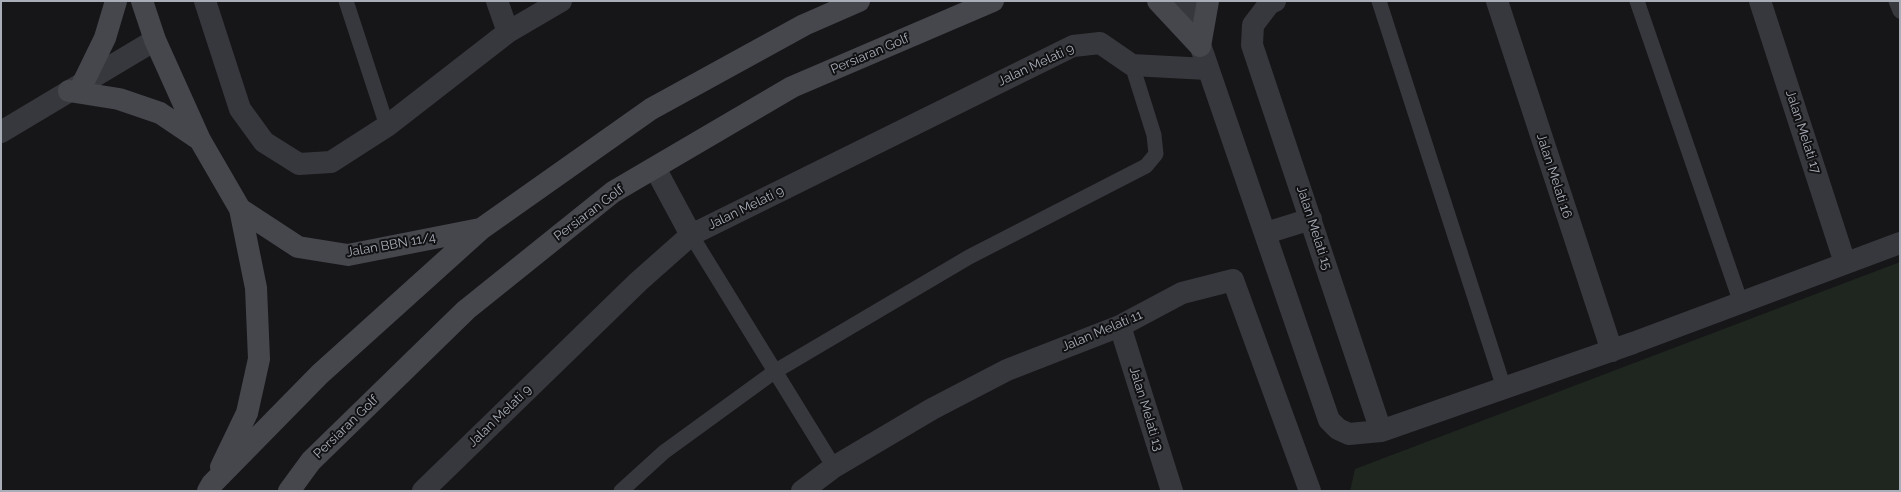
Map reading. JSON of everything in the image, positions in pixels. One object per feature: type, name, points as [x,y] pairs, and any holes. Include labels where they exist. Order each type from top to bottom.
[{"type":"street","points":[[76,87],[105,38],[116,1]]},
{"type":"street","points":[[1,132],[155,40],[142,1]]},
{"type":"street","points":[[205,1],[240,109],[264,142],[299,164],[331,162],[387,126],[508,32],[561,1]]},
{"type":"street","points":[[498,1],[508,32]]},
{"type":"street","points":[[210,488],[320,374],[481,229],[651,109],[804,25],[859,1]]},
{"type":"street","name":"Persiaran Golf","points":[[289,491],[311,461],[466,310],[613,192],[792,87],[993,1]]},
{"type":"street","points":[[1158,1],[1200,46]]},
{"type":"street","points":[[1185,1],[1207,69],[1266,233],[1329,420],[1338,429],[1349,434],[1381,431],[1612,351],[1900,243]]},
{"type":"street","points":[[1200,46],[1208,1]]},
{"type":"street","name":"Jalan Melati 15","points":[[1275,1],[1269,4],[1253,25],[1252,45],[1381,431]]},
{"type":"street","name":"Jalan Melati 16","points":[[1497,1],[1612,351]]},
{"type":"street","name":"Jalan Melati 17","points":[[1760,1],[1845,263]]},
{"type":"street","name":"Jalan BBN 11/4","points":[[155,40],[200,140],[240,209],[256,288],[259,359],[247,413],[210,488]]},
{"type":"street","name":"Jalan Melati 9","points":[[423,491],[632,288],[691,235],[1073,46],[1100,42],[1132,65]]},
{"type":"street","points":[[1132,65],[1207,69]]},
{"type":"street","points":[[76,87],[119,99],[160,113],[200,140]]},
{"type":"street","points":[[655,168],[691,235]]},
{"type":"street","name":"Jalan BBN 11/4","points":[[240,209],[298,247],[348,256],[481,229]]},
{"type":"street","points":[[1266,233],[1311,219]]},
{"type":"street","name":"Jalan Melati 11","points":[[802,491],[834,468],[932,409],[1007,370],[1120,326],[1182,293],[1233,280],[1310,491]]},
{"type":"street","name":"Jalan Melati 13","points":[[1120,326],[1172,491]]},
{"type":"lane","points":[[346,1],[387,126]]},
{"type":"lane","points":[[1379,1],[1504,388]]},
{"type":"lane","points":[[1637,1],[1741,303]]},
{"type":"lane","points":[[1896,1],[1900,12]]},
{"type":"lane","points":[[621,491],[664,452],[774,372],[969,257],[1146,166],[1156,154],[1154,135],[1132,65]]},
{"type":"lane","points":[[691,235],[834,468]]},
{"type":"shaded area","points":[[1900,262],[1900,491],[1350,491],[1355,469]]}]
